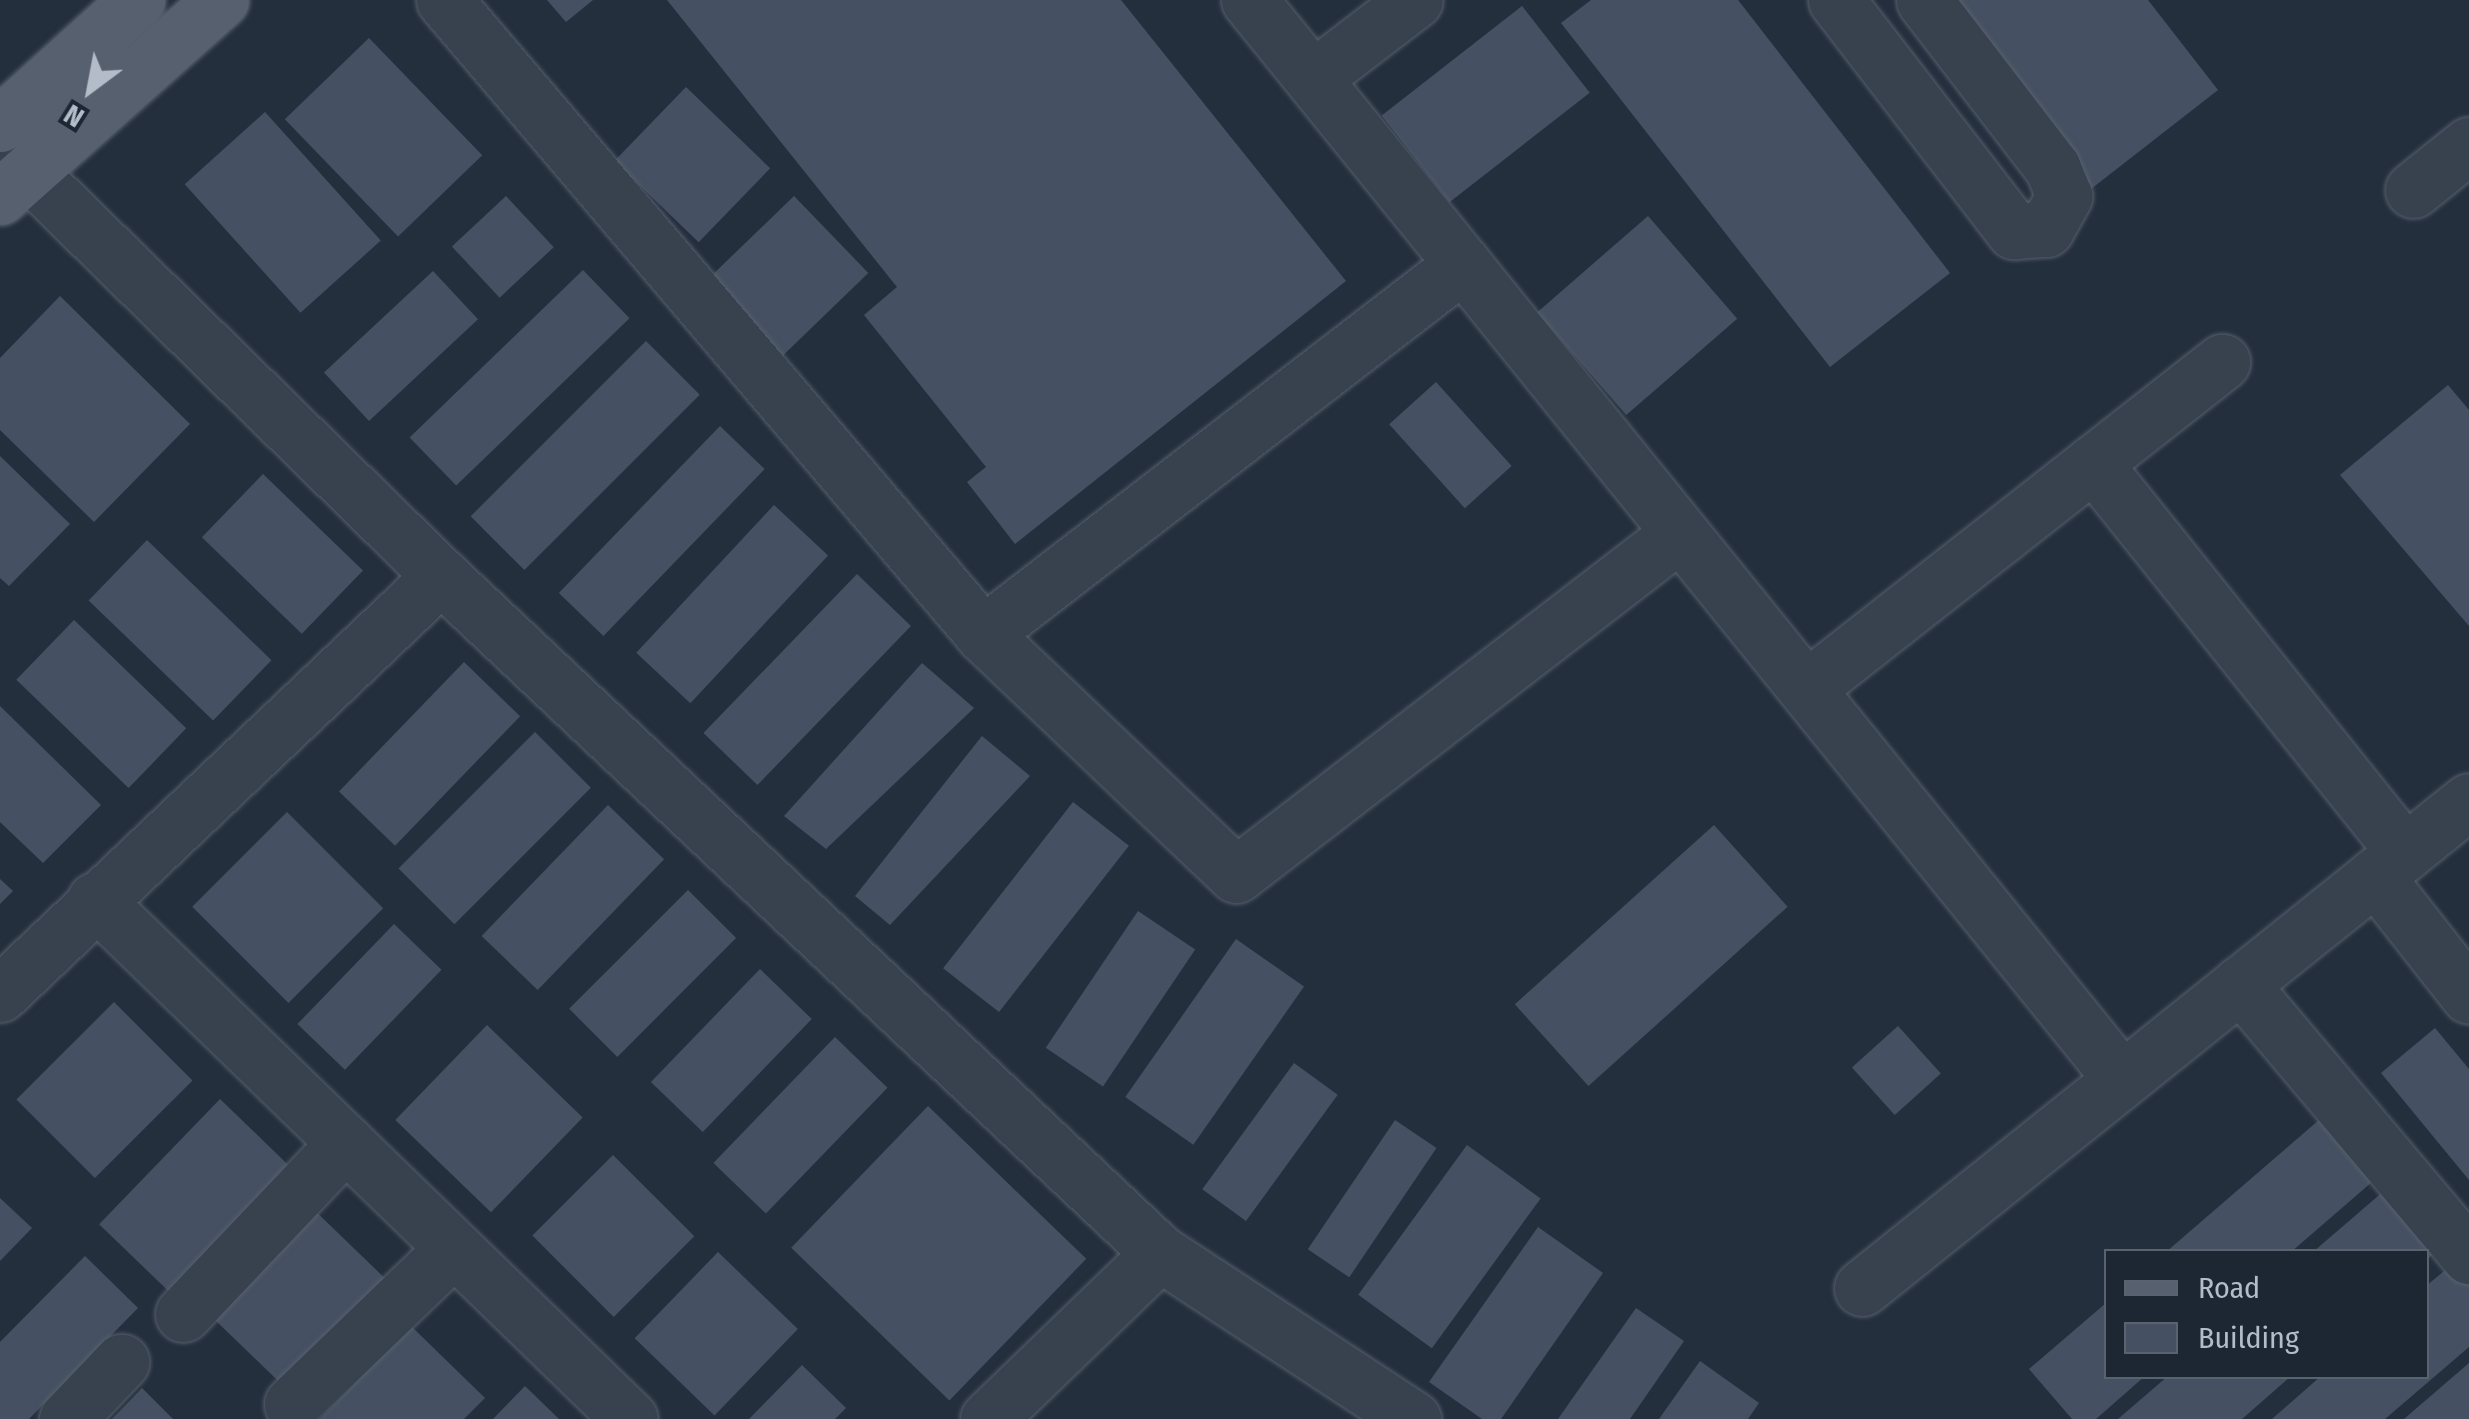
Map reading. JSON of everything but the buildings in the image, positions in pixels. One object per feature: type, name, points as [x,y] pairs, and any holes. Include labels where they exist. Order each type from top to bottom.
[{"type":"main road","points":[[0,124],[137,0]]},
{"type":"main road","points":[[10,170],[221,0]]},
{"type":"street","points":[[444,0],[983,634],[1236,875],[1680,533]]},
{"type":"street","points":[[1249,0],[2121,1078]]},
{"type":"street","points":[[1313,78],[1415,0]]},
{"type":"street","points":[[1836,0],[2014,231],[2046,229],[2064,196],[2052,167],[1924,0]]},
{"type":"street","points":[[2413,190],[2469,145]]},
{"type":"street","points":[[10,170],[1160,1253],[1413,1419]]},
{"type":"street","points":[[983,634],[1464,264]]},
{"type":"street","points":[[1807,688],[2222,362]]},
{"type":"street","points":[[2093,463],[2390,864],[2469,996]]},
{"type":"street","points":[[0,994],[441,576]]},
{"type":"street","points":[[1862,1288],[2469,801]]},
{"type":"street","points":[[95,900],[630,1419]]},
{"type":"street","points":[[2240,984],[2469,1256]]},
{"type":"street","points":[[183,1314],[345,1143]]},
{"type":"street","points":[[292,1404],[454,1248]]},
{"type":"street","points":[[988,1419],[1160,1253]]},
{"type":"street","points":[[67,1419],[121,1362]]}]
